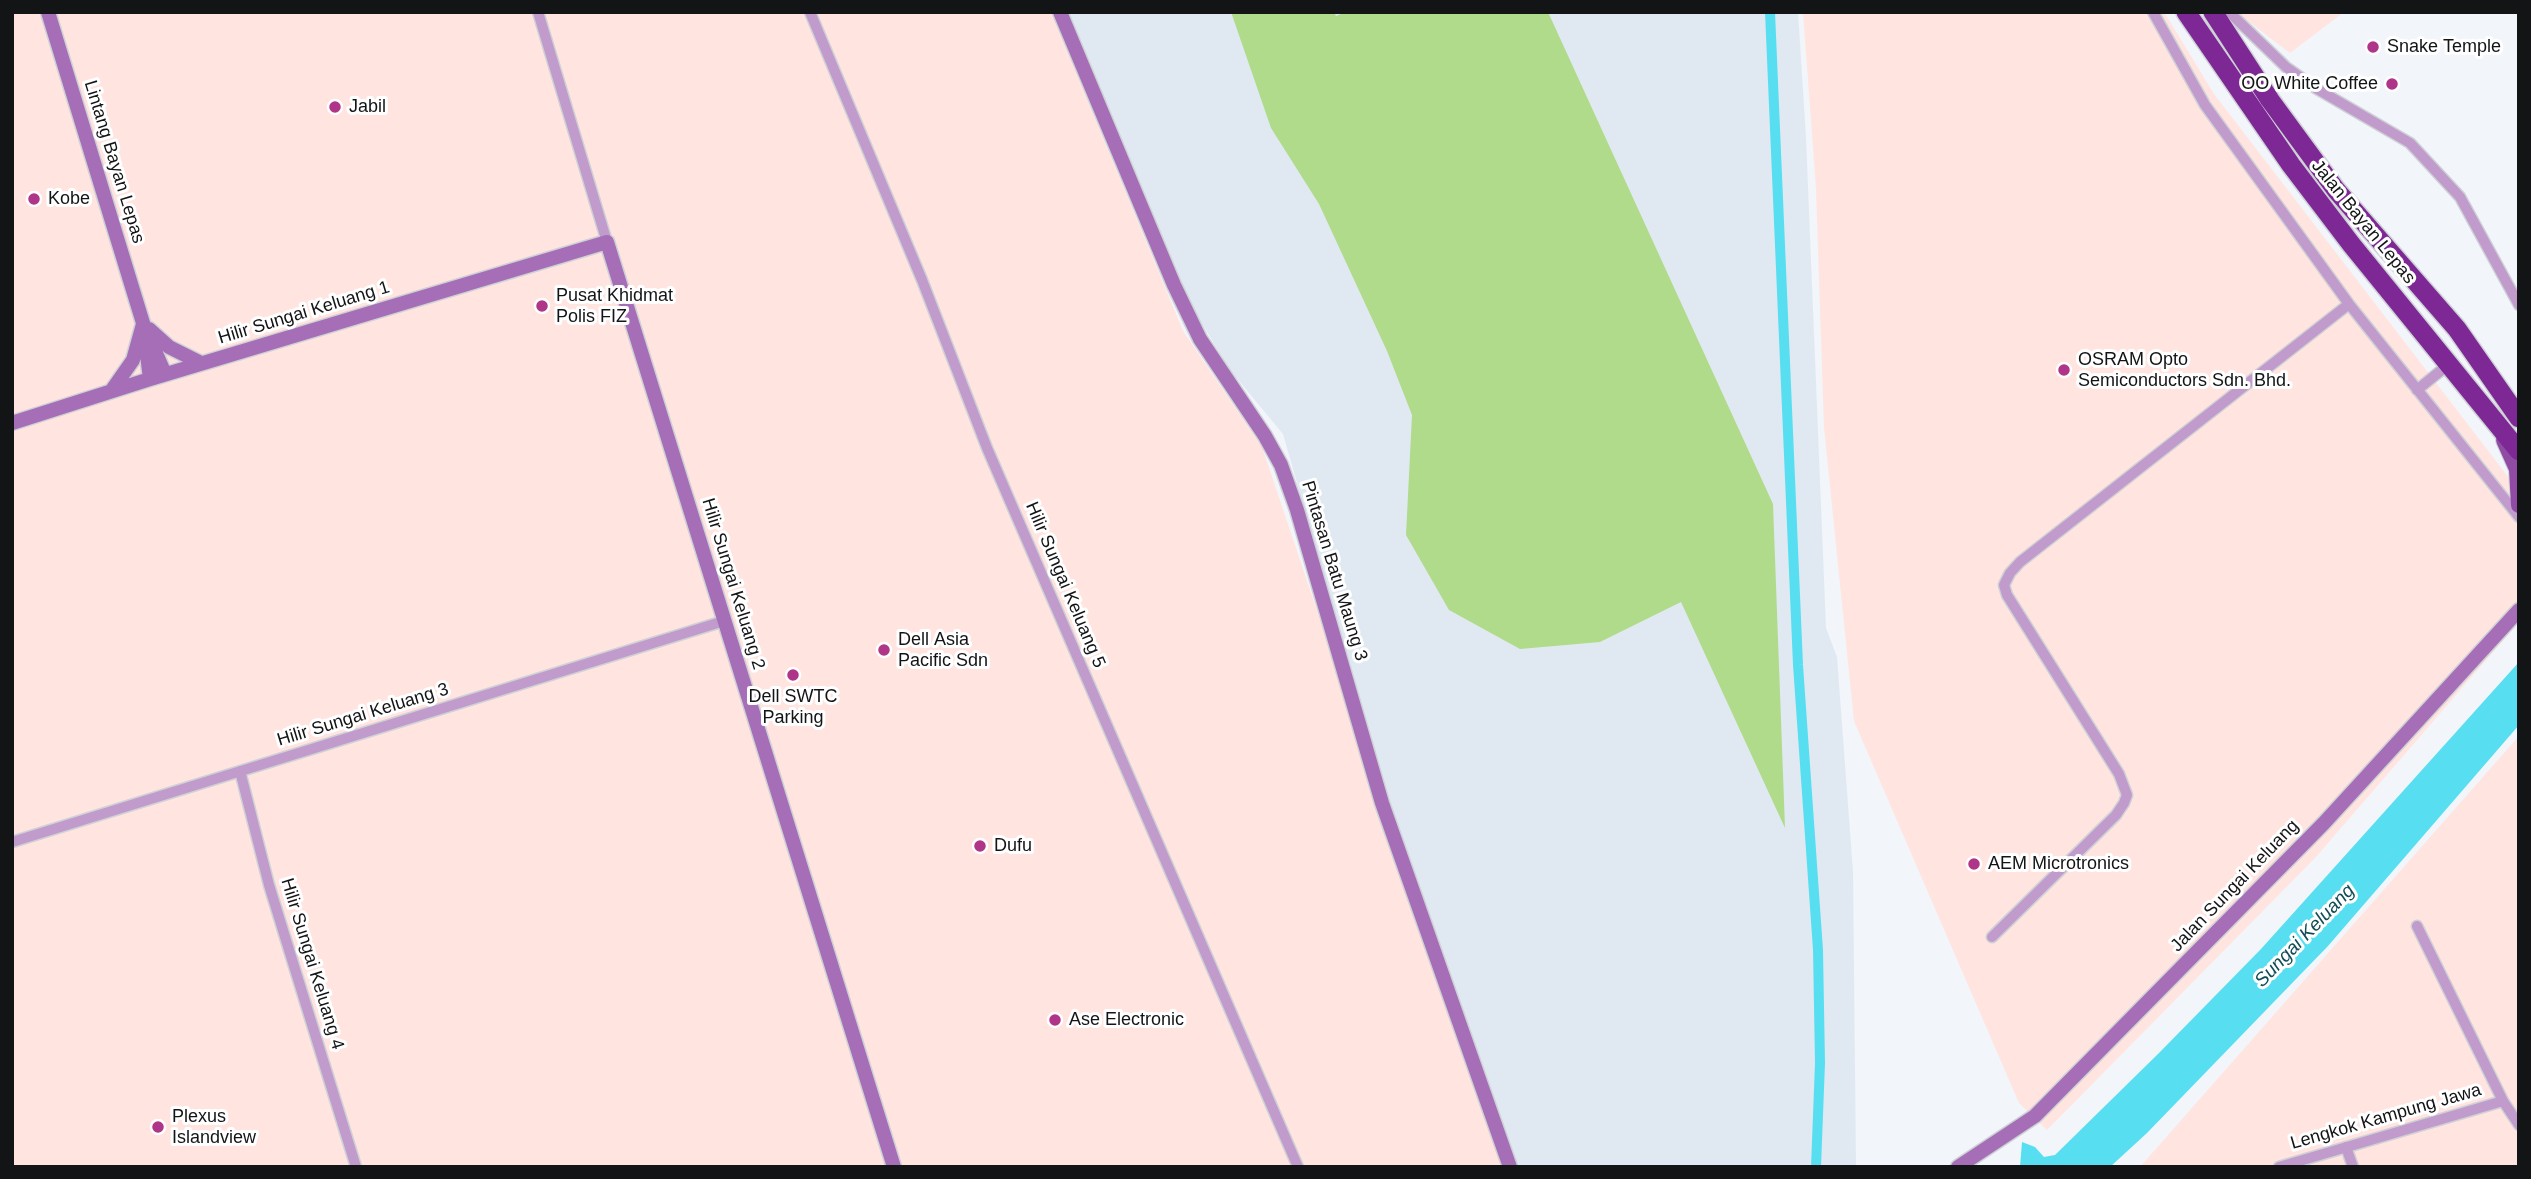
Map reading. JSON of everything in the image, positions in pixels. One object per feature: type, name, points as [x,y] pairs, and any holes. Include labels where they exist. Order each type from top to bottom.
[{"type":"highway","name":"Jalan Bayan Lepas","points":[[2186,12],[2291,165],[2519,450]]},
{"type":"highway","name":"Jalan Bayan Lepas","points":[[2213,12],[2270,100],[2336,190],[2457,329],[2519,418]]},
{"type":"main road","points":[[2490,415],[2517,469],[2519,505]]},
{"type":"street","name":"Lintang Bayan Lepas","points":[[48,12],[143,323],[165,374]]},
{"type":"street","name":"Hilir Sungai Keluang 2","points":[[538,12],[894,1167]]},
{"type":"street","name":"Hilir Sungai Keluang 5","points":[[810,12],[922,280],[987,448],[1298,1167]]},
{"type":"street","name":"Pintasan Batu Maung 3","points":[[1060,12],[1174,285],[1200,339],[1282,465],[1382,803],[1510,1167]]},
{"type":"street","points":[[2153,12],[2205,105],[2349,304],[2519,517]]},
{"type":"street","points":[[2229,12],[2296,74],[2410,143],[2460,197],[2519,305]]},
{"type":"street","name":"Hilir Sungai Keluang 1","points":[[12,423],[201,363],[607,242]]},
{"type":"street","points":[[1992,937],[2116,815],[2127,794],[2119,774],[2007,594],[2004,585],[2010,573],[2020,562],[2349,304]]},
{"type":"street","name":"Lintang Bayan Lepas","points":[[143,323],[150,379]]},
{"type":"street","points":[[143,323],[169,347],[201,363]]},
{"type":"street","points":[[110,391],[133,360],[143,323]]},
{"type":"street","points":[[2417,390],[2449,364]]},
{"type":"street","name":"Jalan Sungai Keluang","points":[[1958,1167],[2035,1116],[2324,823],[2519,610]]},
{"type":"street","name":"Hilir Sungai Keluang 3","points":[[12,842],[724,621]]},
{"type":"street","name":"Hilir Sungai Keluang 4","points":[[240,771],[269,885],[356,1167]]},
{"type":"street","points":[[2417,926],[2503,1101],[2519,1125]]},
{"type":"street","name":"Lengkok Kampung Jawa","points":[[2278,1167],[2503,1101]]},
{"type":"street","points":[[2346,1147],[2353,1167]]},
{"type":"shaded area","points":[[12,12],[1051,12],[1183,331],[1262,447],[1504,1167],[12,1167]]},
{"type":"shaded area","points":[[1068,12],[1798,12],[1806,138],[1826,628],[1837,657],[1853,872],[1856,1167],[1518,1167],[1511,1154],[1388,798],[1283,434],[1229,369],[1197,315],[1154,226]]},
{"type":"shaded area","points":[[1803,12],[2164,12],[2214,94],[2519,491],[2519,622],[2315,858],[2047,1130],[2019,1103],[1854,721],[1824,427],[1816,188]]},
{"type":"shaded area","points":[[2236,12],[2344,12],[2290,53]]},
{"type":"shaded area","points":[[2519,736],[2519,1167],[2140,1167]]},
{"type":"green space","points":[[1231,12],[1334,12],[1336,16],[1346,12],[1548,12],[1773,504],[1785,828],[1681,602],[1600,642],[1520,649],[1449,610],[1406,535],[1412,415],[1387,351],[1319,204],[1271,128]]},
{"type":"water","name":"Sungai Keluang","points":[[2519,662],[2519,725],[2328,946],[2147,1133],[2110,1167],[2020,1167],[2022,1142],[2035,1147],[2044,1157],[2055,1155],[2159,1053],[2261,949]]},
{"type":"waterway","points":[[1770,12],[1798,665],[1818,950],[1820,1063],[1816,1167]]},
{"type":"place","name":"Snake Temple","points":[[2373,47]]},
{"type":"place","name":"OO White Coffee","points":[[2392,84]]},
{"type":"place","name":"Jabil","points":[[335,107]]},
{"type":"place","name":"Kobe","points":[[34,199]]},
{"type":"place","name":"Pusat Khidmat Polis FIZ","points":[[542,306]]},
{"type":"place","name":"OSRAM Opto Semiconductors Sdn. Bhd.","points":[[2064,370]]},
{"type":"place","name":"Dell Asia Pacific Sdn","points":[[884,650]]},
{"type":"place","name":"Dell SWTC Parking","points":[[793,675]]},
{"type":"place","name":"Dufu","points":[[980,846]]},
{"type":"place","name":"AEM Microtronics","points":[[1974,864]]},
{"type":"place","name":"Ase Electronic","points":[[1055,1020]]},
{"type":"place","name":"Plexus Islandview","points":[[158,1127]]}]
